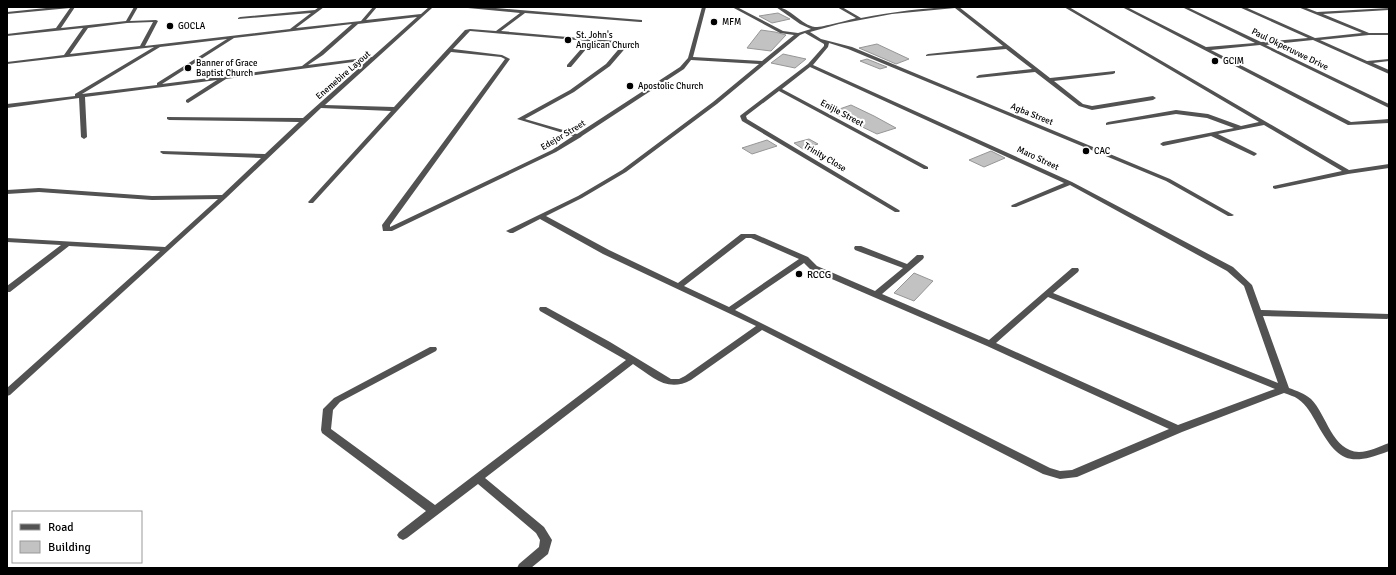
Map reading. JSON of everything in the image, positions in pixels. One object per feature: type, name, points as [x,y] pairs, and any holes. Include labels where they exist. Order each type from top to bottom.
[{"type":"street","points":[[7,13],[69,7]]},
{"type":"street","points":[[57,30],[73,7]]},
{"type":"street","points":[[127,22],[136,7]]},
{"type":"street","points":[[291,30],[322,7]]},
{"type":"street","points":[[362,22],[375,7]]},
{"type":"street","points":[[431,7],[446,7]]},
{"type":"street","name":"Enemebire Layout","points":[[7,393],[224,197],[304,120],[431,7]]},
{"type":"street","points":[[468,7],[515,9],[524,12],[640,21]]},
{"type":"street","name":"Edejor Street","points":[[450,50],[502,56],[508,59],[386,225],[386,229],[392,229],[540,159],[579,136],[682,68],[690,58],[704,7]]},
{"type":"street","points":[[734,7],[782,32],[798,34],[892,13],[932,8],[956,7],[1049,80],[1087,107],[1092,108],[1153,98]]},
{"type":"street","points":[[778,7],[802,23],[815,29]]},
{"type":"street","points":[[839,7],[860,19]]},
{"type":"street","points":[[1066,7],[1348,172]]},
{"type":"street","points":[[1124,7],[1350,124],[1389,121]]},
{"type":"street","name":"Paul Okperuvwe Drive","points":[[1184,7],[1389,106]]},
{"type":"street","points":[[1241,7],[1389,72]]},
{"type":"street","points":[[1300,7],[1369,34]]},
{"type":"street","points":[[1317,13],[1389,9]]},
{"type":"street","points":[[240,18],[317,11]]},
{"type":"street","points":[[498,31],[524,12]]},
{"type":"street","points":[[7,63],[422,15]]},
{"type":"street","points":[[7,35],[127,22],[156,21],[142,47]]},
{"type":"street","points":[[303,66],[321,54],[356,23]]},
{"type":"street","points":[[66,56],[86,27]]},
{"type":"street","points":[[312,202],[466,31],[476,29],[623,42],[626,44],[608,65],[572,91],[520,119],[579,136]]},
{"type":"street","name":"Agba Street","points":[[806,32],[822,40],[850,48],[1155,175],[1230,215]]},
{"type":"street","points":[[510,231],[580,197],[624,171],[715,103],[764,64],[798,34]]},
{"type":"street","points":[[1205,49],[1369,34],[1389,34]]},
{"type":"street","points":[[157,86],[234,37]]},
{"type":"street","points":[[569,66],[592,39]]},
{"type":"street","points":[[778,89],[810,65],[827,44],[822,40]]},
{"type":"street","points":[[73,97],[160,45]]},
{"type":"street","points":[[928,55],[1007,47]]},
{"type":"street","points":[[7,106],[226,76],[375,58]]},
{"type":"street","points":[[690,58],[764,64]]},
{"type":"street","points":[[1367,62],[1389,60]]},
{"type":"street","name":"Maro Street","points":[[810,65],[1070,183],[1230,269],[1248,285],[1258,313]]},
{"type":"street","points":[[979,77],[1036,70]]},
{"type":"street","points":[[1049,80],[1114,72]]},
{"type":"street","points":[[188,101],[226,76]]},
{"type":"street","name":"Trinity Close","points":[[778,89],[743,116],[744,120],[897,211]]},
{"type":"street","name":"Enijie Street","points":[[778,89],[897,154],[926,168]]},
{"type":"street","points":[[82,96],[84,137]]},
{"type":"street","points":[[320,106],[395,109]]},
{"type":"street","points":[[1108,124],[1176,112],[1214,118],[1240,128]]},
{"type":"street","points":[[169,118],[304,120]]},
{"type":"street","points":[[1163,144],[1265,123]]},
{"type":"street","points":[[1212,134],[1254,154]]},
{"type":"street","points":[[162,152],[266,156]]},
{"type":"street","points":[[1275,187],[1348,172],[1389,166]]},
{"type":"street","points":[[1014,206],[1070,183]]},
{"type":"street","points":[[7,192],[39,190],[152,198],[224,197]]},
{"type":"street","points":[[540,216],[606,252],[730,310],[1047,471],[1060,476],[1073,474],[1178,429],[1285,389]]},
{"type":"street","points":[[679,286],[744,236],[752,236],[805,259],[814,268],[990,344],[1178,429]]},
{"type":"street","points":[[7,240],[66,245],[166,249]]},
{"type":"street","points":[[7,290],[66,245]]},
{"type":"street","points":[[858,248],[908,267]]},
{"type":"street","points":[[876,295],[920,256]]},
{"type":"street","points":[[730,310],[805,259]]},
{"type":"street","points":[[990,344],[1075,270]]},
{"type":"street","points":[[1047,294],[1285,389],[1308,401],[1315,410],[1329,438],[1347,453],[1359,456],[1389,447]]},
{"type":"street","points":[[543,308],[669,382],[680,382],[762,326]]},
{"type":"street","points":[[1285,389],[1258,313],[1387,316]]},
{"type":"street","points":[[434,349],[337,400],[328,409],[326,430],[435,511]]},
{"type":"street","points":[[402,535],[632,360]]},
{"type":"street","points":[[478,478],[540,530],[546,540],[544,550],[523,568]]},
{"type":"building","points":[[778,13],[790,19],[772,23],[759,16]]},
{"type":"building","points":[[761,30],[786,35],[771,51],[747,48]]},
{"type":"building","points":[[877,44],[909,59],[896,64],[859,48]]},
{"type":"building","points":[[783,54],[806,59],[795,68],[771,63]]},
{"type":"building","points":[[867,59],[887,67],[880,69],[860,61]]},
{"type":"building","points":[[851,105],[896,128],[877,134],[831,112]]},
{"type":"building","points":[[809,139],[818,144],[803,149],[794,143]]},
{"type":"building","points":[[767,140],[777,146],[752,154],[742,148]]},
{"type":"building","points":[[991,151],[1005,158],[984,167],[969,160]]},
{"type":"building","points":[[914,273],[933,281],[914,301],[894,293]]},
{"type":"place","name":"MFM","points":[[714,22]]},
{"type":"place","name":"GOCLA","points":[[170,26]]},
{"type":"place","name":"St. John's Anglican Church","points":[[568,40]]},
{"type":"place","name":"GCIM","points":[[1215,61]]},
{"type":"place","name":"Banner of Grace Baptist Church","points":[[188,68]]},
{"type":"place","name":"Apostolic Church","points":[[630,86]]},
{"type":"place","name":"CAC","points":[[1086,151]]},
{"type":"place","name":"RCCG","points":[[799,274]]}]
